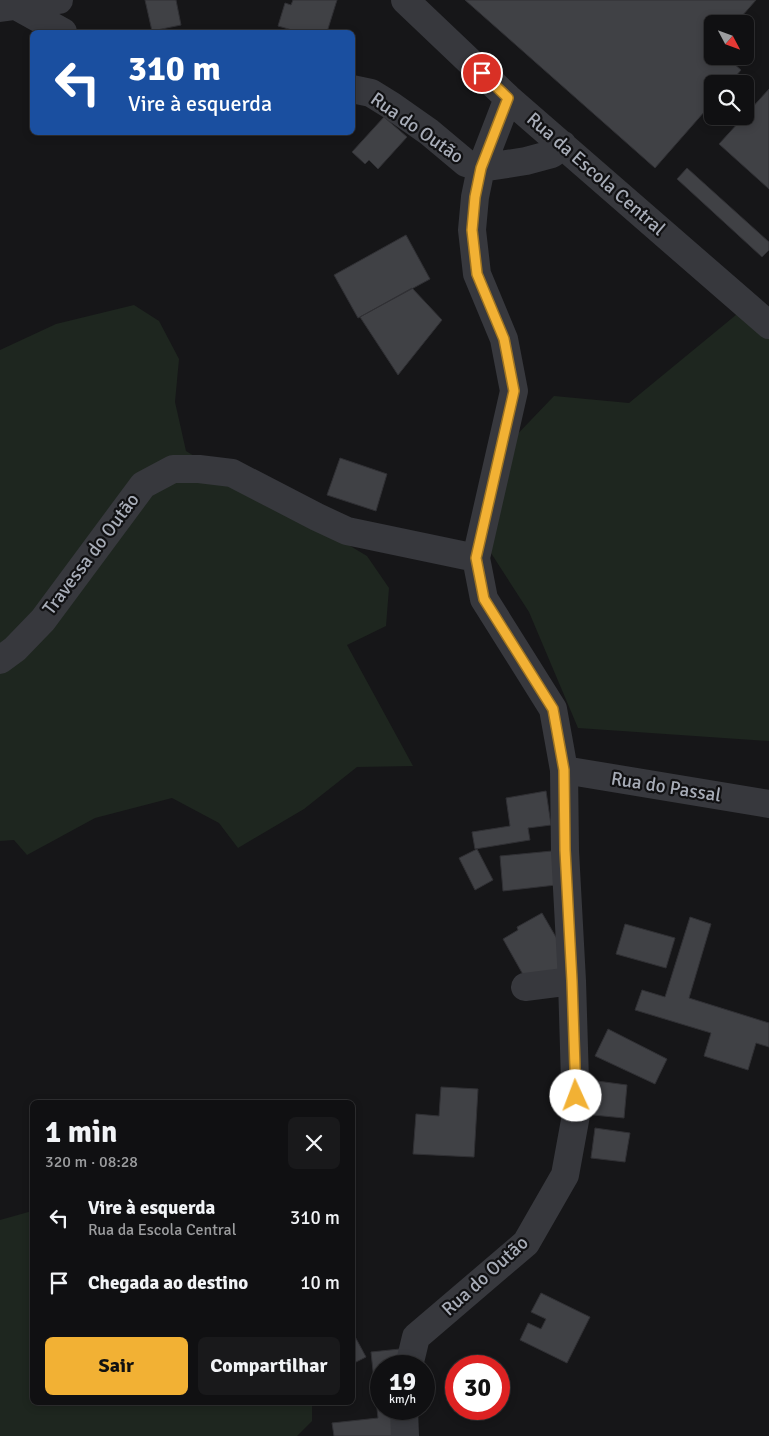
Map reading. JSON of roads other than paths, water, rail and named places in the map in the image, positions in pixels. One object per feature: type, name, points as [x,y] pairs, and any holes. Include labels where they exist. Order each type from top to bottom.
[{"type":"street","points":[[9,7],[59,0]]},
{"type":"street","name":"Rua da Escola Central","points":[[405,0],[508,98],[766,316]]},
{"type":"street","points":[[9,7],[59,30]]},
{"type":"street","name":"Rua do Outão","points":[[355,90],[371,93],[392,106],[466,163],[481,168],[526,161],[552,154],[563,145]]},
{"type":"street","name":"Rua do Outão","points":[[412,1355],[416,1337],[526,1243],[566,1175],[576,1115],[572,981],[565,850],[564,770],[553,709],[484,599],[476,558],[514,391],[504,339],[477,274],[472,230],[475,197],[481,168],[508,98]]},
{"type":"street","name":"Travessa do Outão","points":[[0,660],[15,649],[43,620],[142,485],[173,469],[199,469],[232,473],[347,531],[476,558]]},
{"type":"street","name":"Rua do Passal","points":[[564,770],[769,804]]},
{"type":"street","points":[[525,987],[572,981]]},
{"type":"street","points":[[404,1420],[405,1436]]}]
